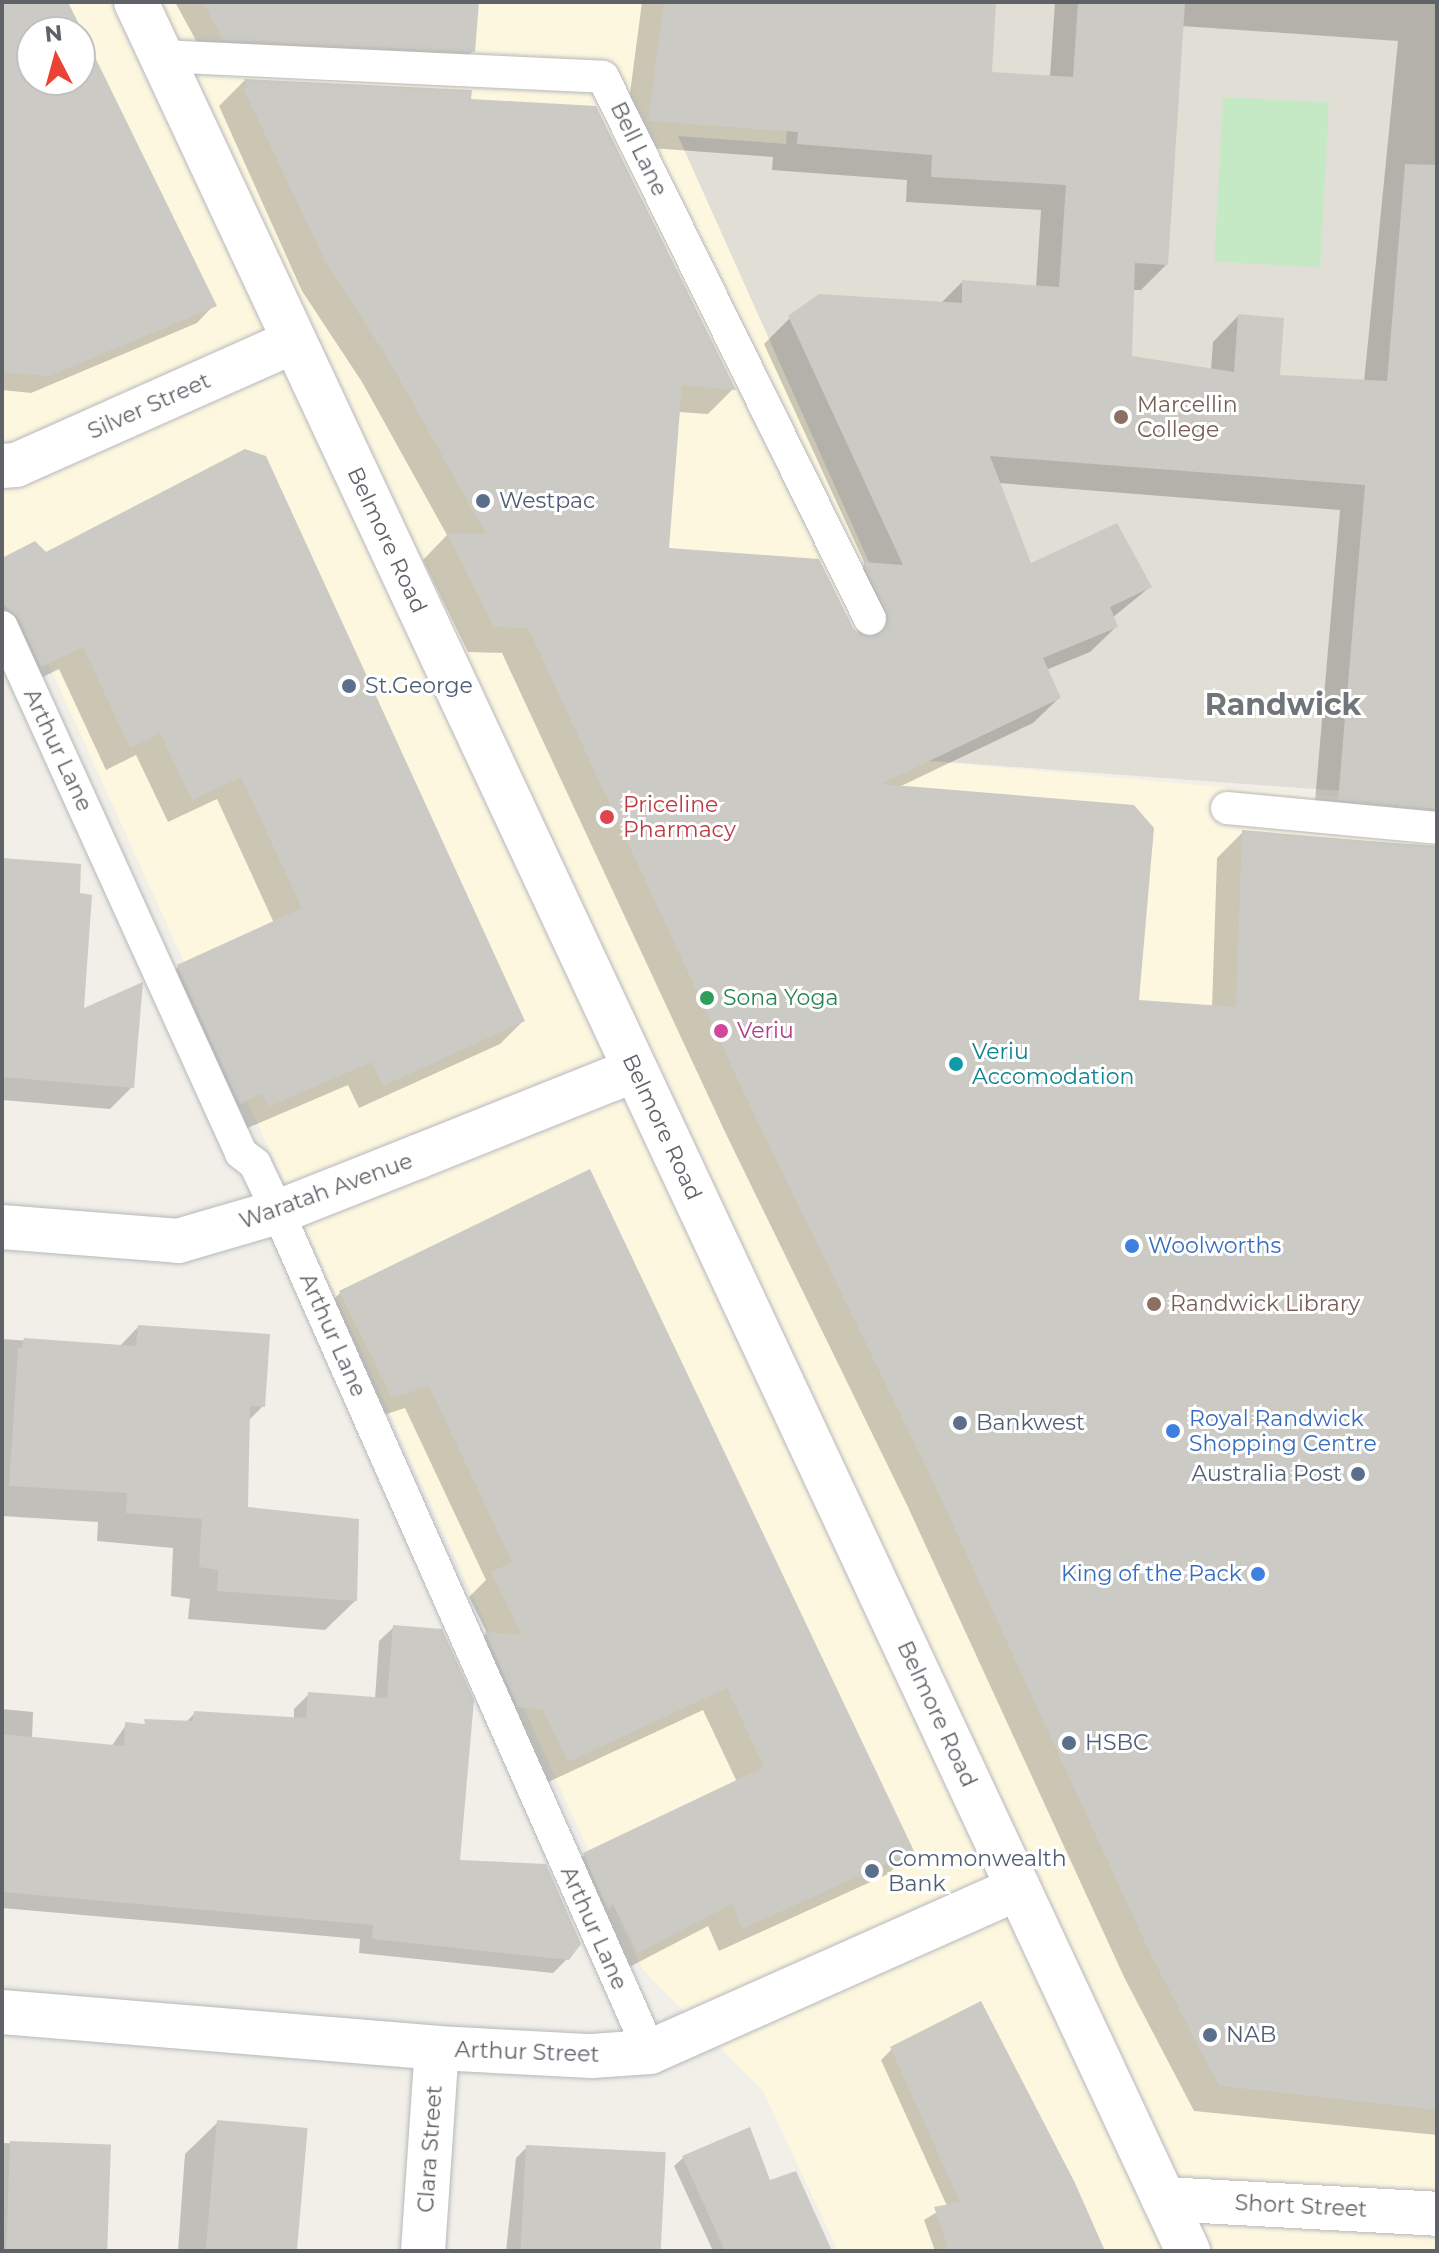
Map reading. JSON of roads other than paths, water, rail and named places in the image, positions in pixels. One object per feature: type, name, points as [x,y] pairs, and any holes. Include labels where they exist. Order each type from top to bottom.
[{"type":"street","name":"Belmore Road","points":[[136,2],[1188,2251]]},
{"type":"street","name":"Silver Street","points":[[2,466],[16,465],[294,341]]},
{"type":"street","name":"Waratah Avenue","points":[[2,1227],[178,1241],[278,1212],[635,1070]]},
{"type":"street","name":"Arthur Street","points":[[2,2012],[437,2048],[592,2056],[650,2052],[1018,1888]]},
{"type":"street","name":"Clara Street","points":[[423,2251],[437,2048]]},
{"type":"street","name":"Short Street","points":[[1164,2199],[1437,2214]]},
{"type":"lane","name":"Bell Lane","points":[[161,56],[603,77],[870,619]]},
{"type":"lane","name":"Arthur Lane","points":[[2,627],[241,1153],[255,1164],[278,1212],[650,2052]]},
{"type":"lane","points":[[1227,808],[1437,828]]},
{"type":"place","name":"Marcellin College","points":[[1121,417]]},
{"type":"place","name":"Westpac","points":[[483,501]]},
{"type":"place","name":"St.George","points":[[349,686]]},
{"type":"place","name":"Priceline Pharmacy","points":[[607,817]]},
{"type":"place","name":"Sona Yoga","points":[[707,998]]},
{"type":"place","name":"Veriu","points":[[721,1031]]},
{"type":"place","name":"Veriu Accomodation","points":[[956,1064]]},
{"type":"place","name":"Woolworths","points":[[1132,1246]]},
{"type":"place","name":"Randwick Library","points":[[1154,1304]]},
{"type":"place","name":"Bankwest","points":[[960,1423]]},
{"type":"place","name":"Royal Randwick Shopping Centre","points":[[1173,1431]]},
{"type":"place","name":"Australia Post","points":[[1358,1474]]},
{"type":"place","name":"King of the Pack","points":[[1258,1574]]},
{"type":"place","name":"HSBC","points":[[1069,1743]]},
{"type":"place","name":"Commonwealth Bank","points":[[872,1871]]},
{"type":"place","name":"NAB","points":[[1210,2035]]},
{"type":"district","name":"Randwick","points":[[1283,705]]}]
